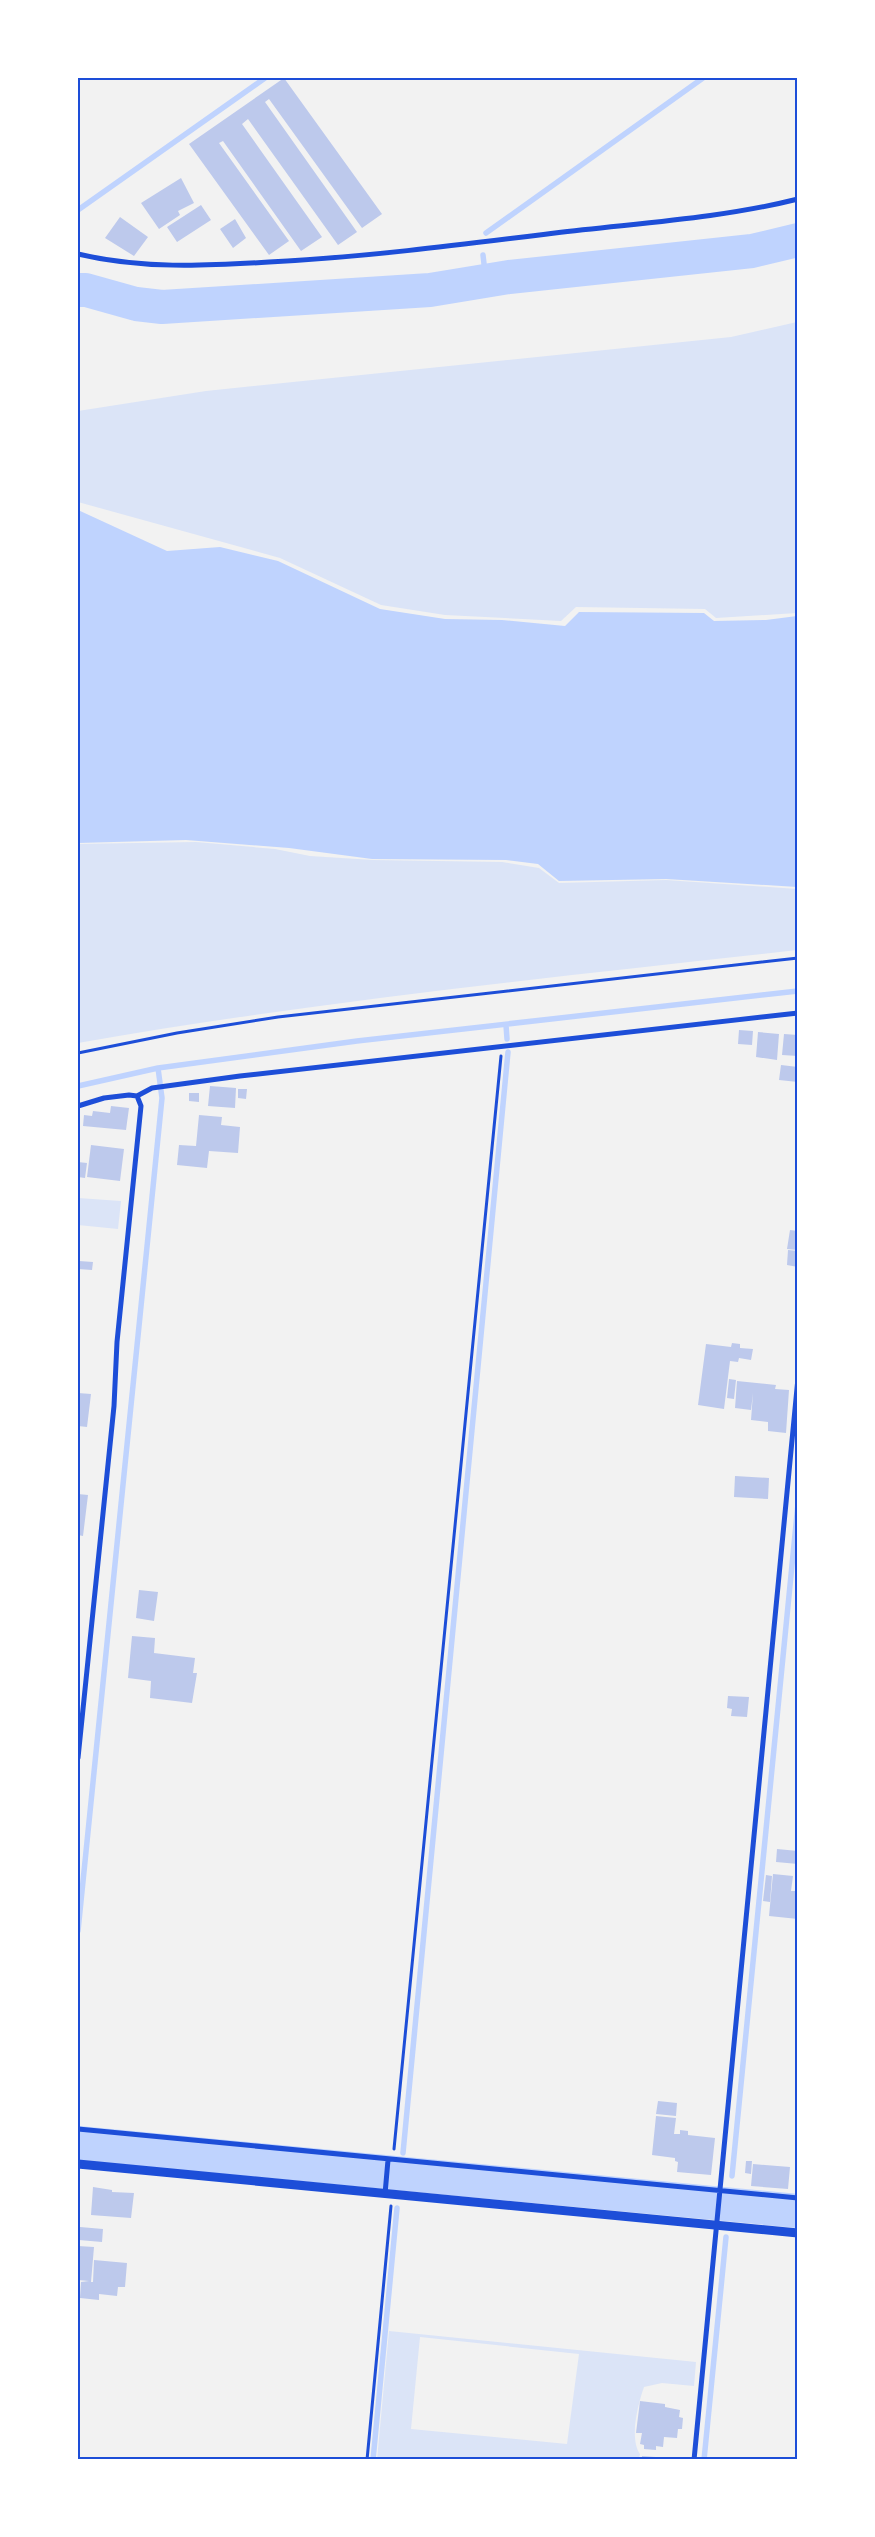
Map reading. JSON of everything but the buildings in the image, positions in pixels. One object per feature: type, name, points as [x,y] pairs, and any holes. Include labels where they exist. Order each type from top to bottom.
[{"type":"street","points":[[78,254],[113,262],[147,266],[214,265],[331,259],[427,250],[599,228],[708,217],[798,199]]},
{"type":"street","points":[[78,1106],[104,1098],[129,1094],[137,1096],[152,1088],[167,1086],[798,1013]]},
{"type":"street","points":[[78,1758],[114,1406],[117,1342],[141,1106],[137,1096]]},
{"type":"street","points":[[694,2460],[798,1378]]},
{"type":"street","points":[[78,2129],[389,2162],[719,2193],[798,2198]]},
{"type":"street","points":[[389,2162],[386,2181],[389,2195]]},
{"type":"street","points":[[78,2164],[798,2233]]},
{"type":"path","points":[[78,1054],[177,1033],[278,1017],[798,958]]},
{"type":"path","points":[[389,2162],[498,1109],[501,1046]]},
{"type":"path","points":[[367,2460],[389,2195]]},
{"type":"shaded area","points":[[797,322],[797,613],[716,618],[705,609],[576,607],[561,621],[445,615],[381,605],[280,558],[78,502],[78,411],[206,391],[731,337]]},
{"type":"shaded area","points":[[196,842],[275,849],[310,856],[373,860],[502,862],[539,868],[559,883],[666,880],[797,889],[797,950],[347,1002],[78,1043],[78,844]]},
{"type":"shaded area","points":[[78,1198],[121,1201],[118,1229],[78,1225]]},
{"type":"shaded area","points":[[389,2331],[696,2362],[694,2386],[662,2383],[644,2387],[637,2411],[635,2430],[635,2439],[640,2454],[639,2459],[377,2460]],"holes":[[[420,2337],[579,2354],[567,2444],[411,2429]]]},
{"type":"water","points":[[78,510],[167,551],[220,547],[278,561],[380,609],[445,619],[502,620],[565,626],[579,612],[704,613],[714,621],[766,620],[797,616],[797,887],[666,879],[559,881],[538,864],[506,860],[372,859],[289,848],[186,840],[78,843]]},
{"type":"waterway","points":[[78,210],[265,78]]},
{"type":"waterway","points":[[486,233],[703,78]]},
{"type":"waterway","points":[[78,290],[86,290],[136,304],[162,307],[430,290],[509,277],[752,251],[798,240]]},
{"type":"waterway","points":[[483,255],[486,281]]},
{"type":"waterway","points":[[78,1086],[158,1068],[357,1041],[798,991]]},
{"type":"waterway","points":[[506,1025],[507,1039]]},
{"type":"waterway","points":[[403,2153],[508,1052]]},
{"type":"waterway","points":[[78,1931],[162,1098],[158,1068]]},
{"type":"waterway","points":[[732,2176],[798,1504]]},
{"type":"waterway","points":[[78,2143],[798,2211]]},
{"type":"waterway","points":[[400,2179],[401,2165]]},
{"type":"waterway","points":[[728,2213],[730,2197]]},
{"type":"waterway","points":[[373,2460],[397,2208]]},
{"type":"waterway","points":[[704,2460],[726,2237]]}]
